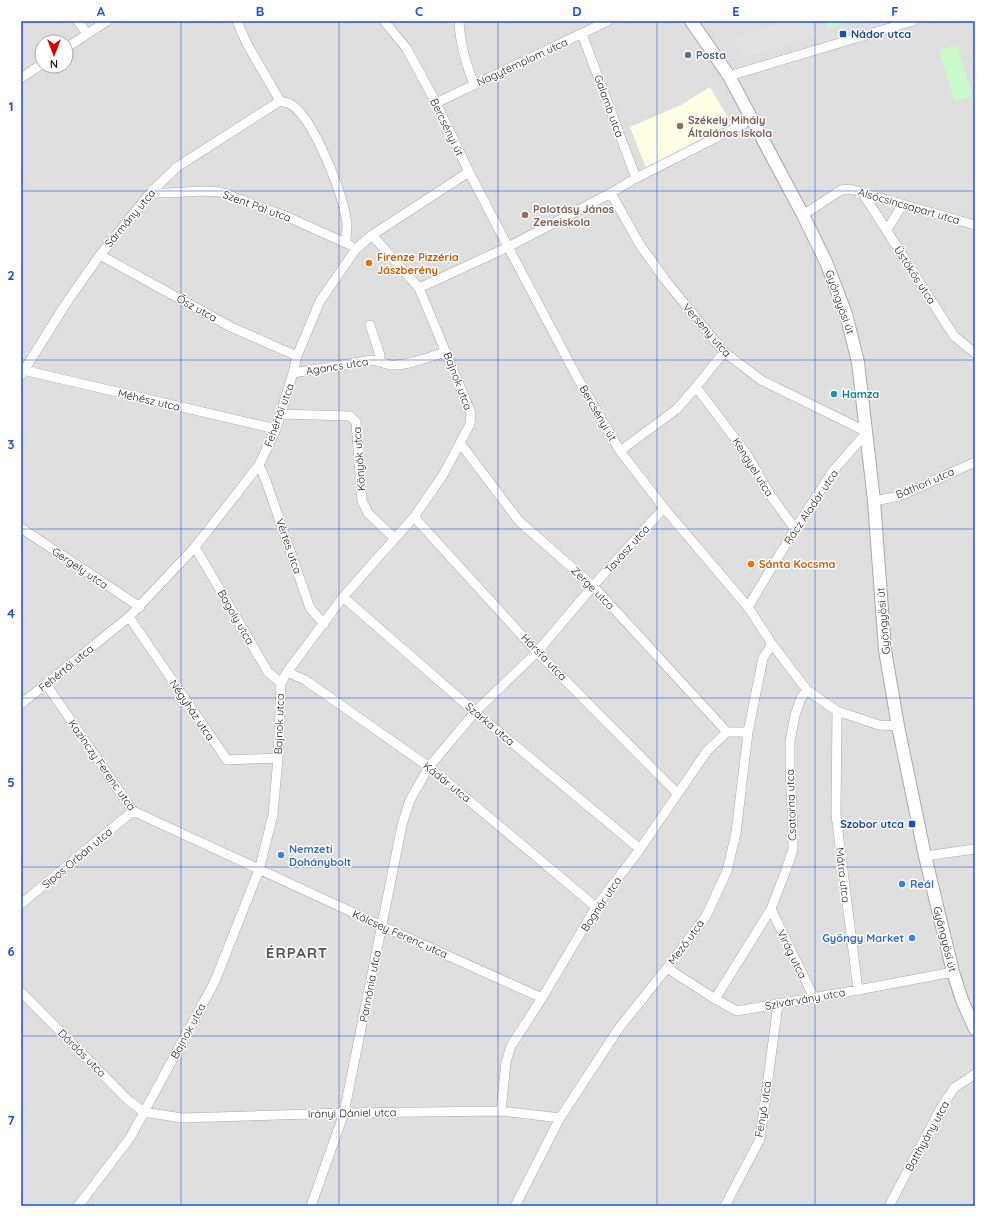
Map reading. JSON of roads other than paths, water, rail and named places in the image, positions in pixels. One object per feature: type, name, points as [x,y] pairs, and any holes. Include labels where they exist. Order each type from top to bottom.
[{"type":"street","points":[[78,21],[87,34]]},
{"type":"street","points":[[74,43],[107,21]]},
{"type":"street","points":[[237,21],[247,44],[280,101],[291,105],[295,109],[303,118],[320,144],[335,180],[343,205],[347,224],[346,242]]},
{"type":"street","name":"Bercsényi út","points":[[384,21],[407,49],[436,103],[469,172],[508,247],[577,377],[620,451],[664,508],[748,607],[772,644],[807,690],[837,711],[879,725],[898,726]]},
{"type":"street","points":[[458,21],[465,61],[474,85]]},
{"type":"street","name":"Nagytemplom utca","points":[[436,103],[608,21]]},
{"type":"street","name":"Gyöngyösi út","points":[[691,21],[729,76],[803,215],[826,262],[846,314],[858,362],[867,432],[874,501],[885,650],[898,726],[925,856],[953,972],[962,1000],[975,1028]]},
{"type":"street","points":[[729,76],[913,21]]},
{"type":"street","name":"Galamb utca","points":[[582,34],[636,178]]},
{"type":"street","points":[[21,78],[34,69]]},
{"type":"street","name":"Sármány utca","points":[[22,372],[100,255],[151,192],[177,167],[280,101]]},
{"type":"street","points":[[419,288],[508,247],[611,193],[636,178],[743,124],[751,118]]},
{"type":"street","name":"Fehértói utca","points":[[21,704],[140,607],[195,547],[259,465],[276,429],[297,356],[320,301],[356,249],[372,235],[469,172]]},
{"type":"street","name":"Alsócsincsapart utca","points":[[803,215],[841,190],[850,189],[975,225]]},
{"type":"street","name":"Szent Pál utca","points":[[151,192],[167,193],[203,190],[220,192],[288,217],[346,242],[356,249]]},
{"type":"street","name":"Üstökös utca","points":[[862,192],[954,336],[975,353]]},
{"type":"street","name":"Verseny utca","points":[[611,193],[640,245],[671,287],[724,352],[761,380],[867,432]]},
{"type":"street","points":[[886,230],[902,204]]},
{"type":"street","name":"Bajnok utca","points":[[78,1206],[130,1138],[215,980],[258,870],[273,815],[278,758],[281,683],[287,672],[343,597],[414,517],[443,474],[470,424],[471,413],[419,288],[372,235]]},
{"type":"street","name":"Ősz utca","points":[[100,255],[231,327],[297,356]]},
{"type":"street","name":"Agancs utca","points":[[370,325],[380,355],[380,361]]},
{"type":"street","name":"Agancs utca","points":[[293,373],[372,360],[390,365],[403,364],[446,352]]},
{"type":"street","points":[[620,451],[677,409],[724,352]]},
{"type":"street","name":"Méhész utca","points":[[22,372],[276,429]]},
{"type":"street","name":"Kengyel utca","points":[[696,387],[746,453],[771,496],[795,529]]},
{"type":"street","name":"Könyök utca","points":[[280,414],[350,416],[356,422],[362,501],[368,513],[394,538]]},
{"type":"street","name":"Rácz Aladár utca","points":[[748,607],[795,529],[833,471],[867,432]]},
{"type":"street","name":"Zerge utca","points":[[460,443],[519,521],[593,586],[727,732]]},
{"type":"street","name":"Báthori utca","points":[[874,501],[900,496],[975,462]]},
{"type":"street","name":"Vértes utca","points":[[259,465],[266,481],[310,608],[324,624]]},
{"type":"street","name":"Tavasz utca","points":[[429,767],[475,712],[537,652],[593,586],[664,508]]},
{"type":"street","name":"Hársfa utca","points":[[414,517],[537,652],[677,793]]},
{"type":"street","name":"Gergely utca","points":[[21,528],[140,607]]},
{"type":"street","name":"Bagoly utca","points":[[195,547],[268,672],[281,683]]},
{"type":"street","name":"Szarka utca","points":[[343,597],[475,712],[640,848]]},
{"type":"street","name":"Négyház utca","points":[[129,617],[227,760],[278,758]]},
{"type":"street","name":"Mező utca","points":[[515,1206],[560,1118],[619,1028],[706,916],[727,871],[736,833],[748,732],[763,658],[772,644]]},
{"type":"street","name":"Kádár utca","points":[[287,672],[305,680],[429,767],[596,907]]},
{"type":"street","name":"Kazinczy Ferenc utca","points":[[46,684],[133,811],[258,870]]},
{"type":"street","name":"Csatorna utca","points":[[715,999],[771,909],[793,848],[790,742],[795,715],[801,698],[807,690]]},
{"type":"street","name":"Mátra utca","points":[[837,711],[836,814],[858,990]]},
{"type":"street","points":[[727,732],[748,732]]},
{"type":"street","name":"Bognár utca","points":[[501,1111],[506,1062],[511,1046],[542,998],[596,907],[640,848],[707,751],[727,732]]},
{"type":"street","name":"Pannónia utca","points":[[311,1206],[344,1113],[402,825],[410,800],[429,767]]},
{"type":"street","name":"Sipos Orbán utca","points":[[21,904],[133,811]]},
{"type":"street","points":[[925,856],[975,849]]},
{"type":"street","name":"Kölcsey Ferenc utca","points":[[258,870],[542,998]]},
{"type":"street","name":"Virág utca","points":[[771,909],[814,998]]},
{"type":"street","name":"Szivárvány utca","points":[[667,968],[736,1011],[953,972]]},
{"type":"street","name":"Dárdás utca","points":[[21,992],[129,1101],[144,1112]]},
{"type":"street","name":"Fenyő utca","points":[[725,1206],[760,1139],[778,1004]]},
{"type":"street","name":"Batthyány utca","points":[[889,1206],[942,1106],[954,1088],[975,1074]]},
{"type":"street","name":"Irányi Dániel utca","points":[[144,1112],[182,1118],[344,1113],[501,1111],[560,1118]]},
{"type":"place","name":"Nádor utca","points":[[843,34]]},
{"type":"place","name":"Posta","points":[[688,55]]},
{"type":"place","name":"Székely Mihály Általános Iskola","points":[[680,126]]},
{"type":"place","name":"Palotásy János Zeneiskola","points":[[525,215]]},
{"type":"place","name":"Firenze Pizzéria Jászberény","points":[[369,263]]},
{"type":"place","name":"Hamza","points":[[834,394]]},
{"type":"place","name":"Sánta Kocsma","points":[[751,564]]},
{"type":"place","name":"Szobor utca","points":[[912,824]]},
{"type":"place","name":"Nemzeti Dohánybolt","points":[[281,855]]},
{"type":"place","name":"Reál","points":[[902,884]]},
{"type":"place","name":"Gyöngy Market","points":[[912,938]]},
{"type":"district","name":"ÉRPART","points":[[297,952]]}]
